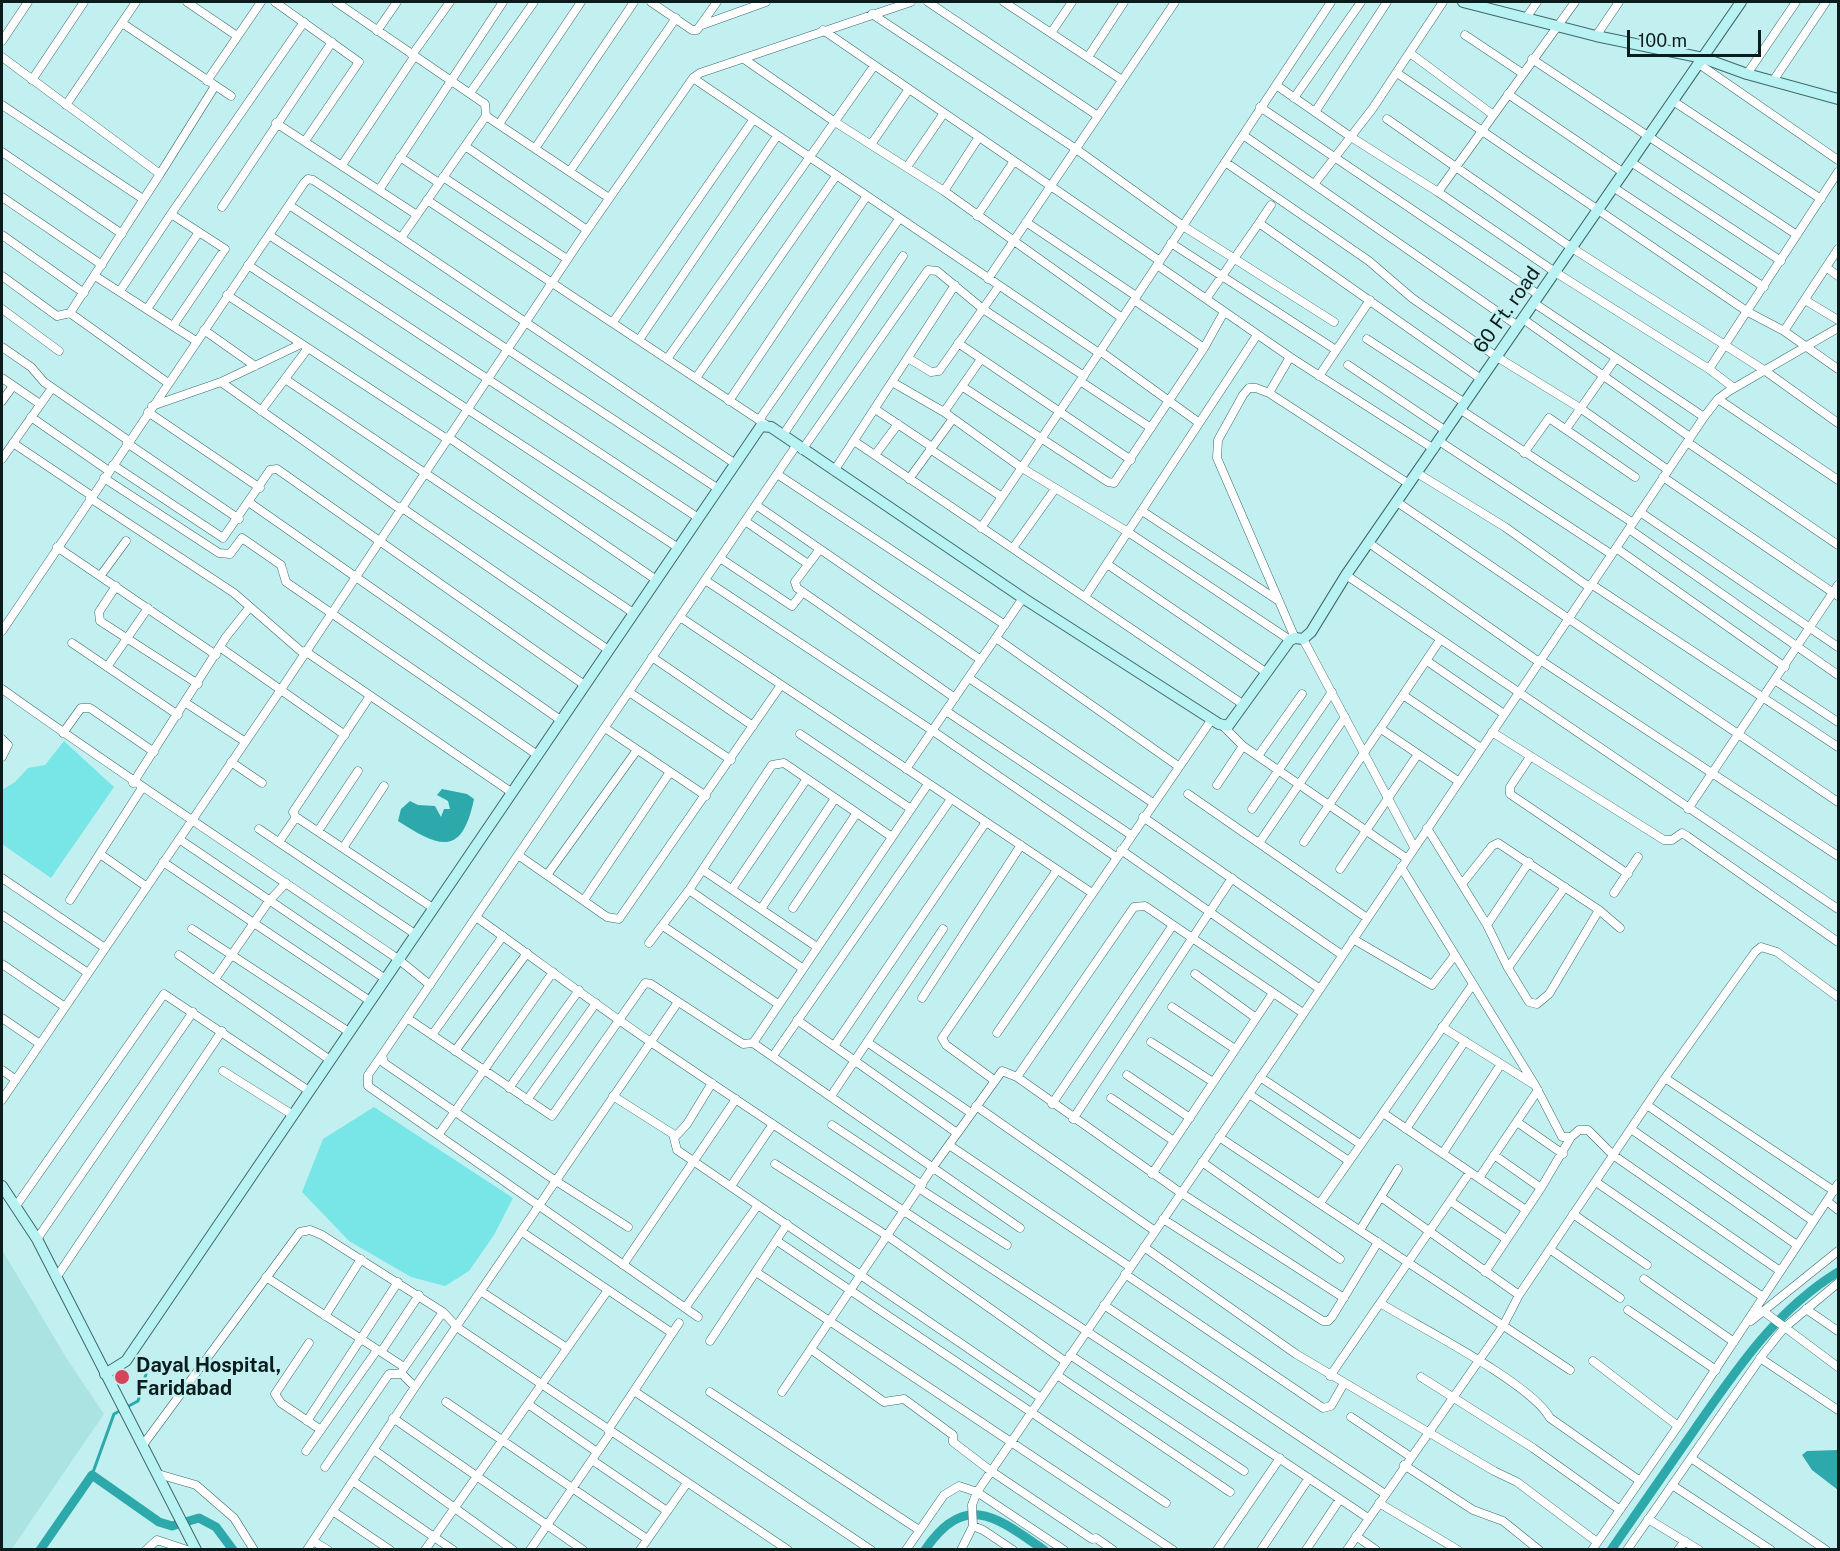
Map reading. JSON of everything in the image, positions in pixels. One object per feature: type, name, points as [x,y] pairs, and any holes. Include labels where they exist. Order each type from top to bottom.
[{"type":"street","points":[[2,41],[28,2]]},
{"type":"street","points":[[32,80],[84,2]]},
{"type":"street","points":[[66,105],[136,2]]},
{"type":"street","points":[[187,2],[237,36]]},
{"type":"street","points":[[207,81],[261,2]]},
{"type":"street","points":[[275,2],[356,58],[358,67],[305,141]]},
{"type":"street","points":[[340,2],[413,56],[451,79],[485,104],[486,116],[401,238]]},
{"type":"street","points":[[377,30],[397,2]]},
{"type":"street","points":[[342,165],[450,2]]},
{"type":"street","points":[[379,190],[503,2]]},
{"type":"street","points":[[471,93],[534,2]]},
{"type":"street","points":[[499,124],[581,2]]},
{"type":"street","points":[[537,147],[634,2]]},
{"type":"street","points":[[651,2],[662,5],[692,30],[697,30],[702,25],[717,2]]},
{"type":"street","points":[[702,25],[766,2]]},
{"type":"street","points":[[2,1100],[280,691],[525,321],[693,78],[700,73],[822,30],[911,2]]},
{"type":"street","points":[[928,2],[1098,116]]},
{"type":"street","points":[[1004,2],[1018,5],[1051,33],[1122,80]]},
{"type":"street","points":[[1051,33],[1072,2]]},
{"type":"street","points":[[1088,57],[1124,2]]},
{"type":"street","points":[[988,279],[1175,2]]},
{"type":"street","points":[[981,528],[1331,2]]},
{"type":"street","points":[[1294,98],[1361,2]]},
{"type":"street","points":[[1315,112],[1387,2]]},
{"type":"street","points":[[1315,183],[1397,73],[1443,2]]},
{"type":"street","points":[[1463,2],[1487,5],[1526,18],[1701,61],[1839,99]]},
{"type":"street","points":[[1526,18],[1537,2]]},
{"type":"street","points":[[1438,192],[1492,114],[1575,2]]},
{"type":"street","points":[[1596,36],[1619,2]]},
{"type":"street","name":"60 Ft. road","points":[[1223,726],[1231,723],[1267,673],[1296,639],[1311,632],[1409,484],[1741,2]]},
{"type":"street","points":[[1747,75],[1796,2]]},
{"type":"street","points":[[1773,81],[1826,2]]},
{"type":"street","points":[[872,14],[1076,149],[1183,226],[1334,322]]},
{"type":"street","points":[[570,171],[676,18]]},
{"type":"street","points":[[120,291],[304,22]]},
{"type":"street","points":[[122,23],[231,96]]},
{"type":"street","points":[[822,30],[1051,186],[1224,312],[1290,357],[1319,376],[1440,440],[1614,551],[1785,667]]},
{"type":"street","points":[[1465,35],[1522,74]]},
{"type":"street","points":[[222,207],[332,42]]},
{"type":"street","points":[[1410,53],[1492,114]]},
{"type":"street","points":[[2,57],[160,174]]},
{"type":"street","points":[[744,59],[835,122],[872,143],[944,191],[1012,243],[1122,318]]},
{"type":"street","points":[[1532,59],[1797,236]]},
{"type":"street","points":[[1701,61],[1839,160]]},
{"type":"street","points":[[667,359],[874,66]]},
{"type":"street","points":[[1397,73],[1480,132],[1599,209],[1748,312],[1784,331],[1839,369]]},
{"type":"street","points":[[693,78],[988,279],[1170,399],[1198,422]]},
{"type":"street","points":[[1276,85],[1555,272],[1709,369],[1734,388]]},
{"type":"street","points":[[2,276],[57,316],[70,313],[215,86]]},
{"type":"street","points":[[872,143],[909,89]]},
{"type":"street","points":[[1508,94],[1624,173]]},
{"type":"street","points":[[1673,101],[1821,199]]},
{"type":"street","points":[[2,105],[143,199]]},
{"type":"street","points":[[1260,106],[1537,299],[1616,358],[1704,417]]},
{"type":"street","points":[[907,167],[944,113]]},
{"type":"street","points":[[486,116],[537,147],[609,198]]},
{"type":"street","points":[[1387,119],[1572,248],[1725,348],[1764,370],[1839,423]]},
{"type":"street","points":[[614,322],[753,120]]},
{"type":"street","points":[[276,123],[417,215]]},
{"type":"street","points":[[1243,135],[1521,323],[1604,376],[1689,440],[1839,545]]},
{"type":"street","points":[[639,340],[777,136]]},
{"type":"street","points":[[944,191],[979,137]]},
{"type":"street","points":[[465,146],[587,230]]},
{"type":"street","points":[[2,152],[122,234]]},
{"type":"street","points":[[400,157],[567,259]]},
{"type":"street","points":[[977,216],[1014,161]]},
{"type":"street","points":[[1225,162],[1369,261],[1412,298],[1497,357],[1580,408],[1666,473],[1836,594]]},
{"type":"street","points":[[1631,162],[1781,261]]},
{"type":"street","points":[[1709,369],[1839,172]]},
{"type":"street","points":[[696,378],[836,176]]},
{"type":"street","points":[[2,631],[196,341],[308,180],[313,180],[401,238],[734,463]]},
{"type":"street","points":[[1613,188],[1764,286]]},
{"type":"street","points":[[729,401],[866,196]]},
{"type":"street","points":[[2,197],[102,265]]},
{"type":"street","points":[[428,200],[553,281],[1023,598],[1223,726],[1243,746],[1406,858]]},
{"type":"street","points":[[289,205],[717,488]]},
{"type":"street","points":[[1206,299],[1271,205]]},
{"type":"street","points":[[171,214],[225,249],[173,326]]},
{"type":"street","points":[[105,1374],[126,1361],[899,219]]},
{"type":"street","points":[[1026,222],[1204,348]]},
{"type":"street","points":[[1259,223],[1481,379]]},
{"type":"street","points":[[147,309],[199,232]]},
{"type":"street","points":[[2,235],[84,293]]},
{"type":"street","points":[[269,235],[488,377],[697,517]]},
{"type":"street","points":[[1171,243],[1336,350]]},
{"type":"street","points":[[1784,331],[1839,249]]},
{"type":"street","points":[[783,435],[903,256]]},
{"type":"street","points":[[248,265],[677,547]]},
{"type":"street","points":[[1826,267],[1839,276]]},
{"type":"street","points":[[698,1317],[541,1204],[368,1086],[368,1075],[777,474],[799,448],[928,270],[938,271],[983,309],[1151,428]]},
{"type":"street","points":[[95,276],[196,341]]},
{"type":"street","points":[[834,471],[955,285]]},
{"type":"street","points":[[908,358],[935,373],[999,286]]},
{"type":"street","points":[[228,295],[447,438],[655,579]]},
{"type":"street","points":[[1319,376],[1370,300]]},
{"type":"street","points":[[1804,300],[1839,320]]},
{"type":"street","points":[[2,309],[59,351]]},
{"type":"street","points":[[963,387],[1112,484],[1118,481],[1204,348],[1224,312]]},
{"type":"street","points":[[70,313],[168,383]]},
{"type":"street","points":[[961,1550],[973,1524],[972,1505],[977,1492],[1249,1094],[1704,417],[1718,399],[1734,388],[1839,328]]},
{"type":"street","points":[[204,330],[255,366]]},
{"type":"street","points":[[1085,597],[1257,334]]},
{"type":"street","points":[[1367,339],[1463,406],[1524,453],[1631,526],[1798,648],[1839,675]]},
{"type":"street","points":[[958,343],[1131,460]]},
{"type":"street","points":[[150,409],[221,382],[304,346]]},
{"type":"street","points":[[261,411],[285,379],[304,346]]},
{"type":"street","points":[[2,347],[31,367],[52,388],[238,519]]},
{"type":"street","points":[[1269,393],[1290,357]]},
{"type":"street","points":[[944,412],[981,358]]},
{"type":"street","points":[[1566,429],[1616,358]]},
{"type":"street","points":[[1348,365],[1440,440]]},
{"type":"street","points":[[2,378],[40,404]]},
{"type":"street","points":[[285,379],[632,612]]},
{"type":"street","points":[[221,382],[607,649]]},
{"type":"street","points":[[892,382],[944,412],[952,420],[1055,489],[1128,532],[1296,639]]},
{"type":"street","points":[[2,401],[13,386]]},
{"type":"street","points":[[1409,484],[1269,393],[1256,387],[1249,388],[1223,431],[1216,448],[1217,458],[1296,639],[1332,692],[1414,847]]},
{"type":"street","points":[[2,459],[52,388]]},
{"type":"street","points":[[1718,399],[1839,480]]},
{"type":"street","points":[[150,409],[260,488]]},
{"type":"street","points":[[875,409],[1002,497]]},
{"type":"street","points":[[31,417],[109,471],[219,553],[230,554],[242,538]]},
{"type":"street","points":[[1524,453],[1549,418],[1635,477]]},
{"type":"street","points":[[909,478],[952,420]]},
{"type":"street","points":[[875,455],[898,424]]},
{"type":"street","points":[[854,441],[1244,705]]},
{"type":"street","points":[[13,443],[234,593],[249,608],[304,652],[511,792]]},
{"type":"street","points":[[109,471],[221,537],[226,536],[231,530],[270,470],[278,469],[583,684]]},
{"type":"street","points":[[1417,473],[1505,527],[1839,747]]},
{"type":"street","points":[[777,474],[1005,625]]},
{"type":"street","points":[[1013,548],[1055,489]]},
{"type":"street","points":[[1397,502],[1839,802]]},
{"type":"street","points":[[250,503],[560,719]]},
{"type":"street","points":[[756,505],[981,660]]},
{"type":"street","points":[[1142,511],[1279,602]]},
{"type":"street","points":[[1640,512],[1839,647]]},
{"type":"street","points":[[745,521],[808,564]]},
{"type":"street","points":[[231,530],[281,565],[286,582],[536,754]]},
{"type":"street","points":[[101,575],[126,541]]},
{"type":"street","points":[[1369,543],[1539,661],[1839,856]]},
{"type":"street","points":[[57,547],[345,735]]},
{"type":"street","points":[[820,549],[795,582],[797,588],[955,698]]},
{"type":"street","points":[[720,558],[792,606],[803,592]]},
{"type":"street","points":[[1107,564],[1267,673]]},
{"type":"street","points":[[1347,576],[1517,694],[1839,909]]},
{"type":"street","points":[[705,580],[933,731],[1116,857]]},
{"type":"street","points":[[1688,809],[1766,697],[1810,628],[1836,594],[1839,585]]},
{"type":"street","points":[[116,586],[98,616],[100,621],[198,684]]},
{"type":"street","points":[[906,769],[1023,598]]},
{"type":"street","points":[[107,667],[148,608]]},
{"type":"street","points":[[133,783],[249,608]]},
{"type":"street","points":[[680,617],[1092,893]]},
{"type":"street","points":[[996,638],[1178,766]]},
{"type":"street","points":[[1304,842],[1440,640]]},
{"type":"street","points":[[72,643],[178,715]]},
{"type":"street","points":[[652,657],[753,726]]},
{"type":"street","points":[[1426,661],[1504,714]]},
{"type":"street","points":[[969,678],[1153,803]]},
{"type":"street","points":[[1776,681],[1839,722]]},
{"type":"street","points":[[518,855],[613,920],[623,916],[781,686]]},
{"type":"street","points":[[2,689],[133,783],[192,819],[398,959],[430,985]]},
{"type":"street","points":[[629,692],[730,760]]},
{"type":"street","points":[[1252,808],[1332,692]]},
{"type":"street","points":[[1258,756],[1302,694]]},
{"type":"street","points":[[1403,695],[1481,748]]},
{"type":"street","points":[[370,696],[293,807],[296,817],[433,908]]},
{"type":"street","points":[[186,703],[244,741]]},
{"type":"street","points":[[63,733],[81,708],[90,708],[154,752]]},
{"type":"street","points":[[946,711],[1131,835]]},
{"type":"street","points":[[1259,843],[1345,717]]},
{"type":"street","points":[[998,1033],[1143,817],[1212,719]]},
{"type":"street","points":[[604,728],[706,796]]},
{"type":"street","points":[[1381,729],[1458,781]]},
{"type":"street","points":[[1492,732],[1664,840],[1672,840],[1682,833],[1687,836],[1839,942]]},
{"type":"street","points":[[800,734],[911,809]]},
{"type":"street","points":[[2,739],[8,745],[2,757]]},
{"type":"street","points":[[1217,785],[1243,746]]},
{"type":"street","points":[[548,875],[637,750]]},
{"type":"street","points":[[1340,869],[1418,754]]},
{"type":"street","points":[[1530,757],[1510,787],[1510,794],[1628,874]]},
{"type":"street","points":[[231,762],[262,783]]},
{"type":"street","points":[[649,943],[704,870],[772,765],[784,763],[834,800],[892,837]]},
{"type":"street","points":[[318,831],[358,771]]},
{"type":"street","points":[[584,900],[670,772]]},
{"type":"street","points":[[732,889],[806,780]]},
{"type":"street","points":[[753,1043],[928,784]]},
{"type":"street","points":[[343,848],[384,786]]},
{"type":"street","points":[[70,900],[142,788]]},
{"type":"street","points":[[1188,794],[1367,918]]},
{"type":"street","points":[[772,1056],[951,799]]},
{"type":"street","points":[[761,909],[834,800]]},
{"type":"street","points":[[793,908],[855,814]]},
{"type":"street","points":[[279,842],[296,817]]},
{"type":"street","points":[[1143,817],[1342,955]]},
{"type":"street","points":[[834,1046],[986,822]]},
{"type":"street","points":[[1427,828],[1487,925],[1508,968],[1529,1002],[1537,1004],[1543,1002],[1599,910]]},
{"type":"street","points":[[259,829],[415,934]]},
{"type":"street","points":[[178,839],[384,978]]},
{"type":"street","points":[[1462,884],[1492,846],[1498,843],[1599,910],[1620,928]]},
{"type":"street","points":[[922,998],[1020,845]]},
{"type":"street","points":[[1121,850],[1320,989]]},
{"type":"street","points":[[100,854],[147,887]]},
{"type":"street","points":[[1614,893],[1638,857]]},
{"type":"street","points":[[163,862],[370,1001]]},
{"type":"street","points":[[1487,925],[1529,862]]},
{"type":"street","points":[[1401,867],[1536,1088],[1559,1134],[1565,1138],[1571,1137],[1585,1129],[1613,1155],[1780,1271]]},
{"type":"street","points":[[704,870],[817,947]]},
{"type":"street","points":[[994,1080],[946,1045],[942,1038],[1057,870]]},
{"type":"street","points":[[1073,1119],[1232,878]]},
{"type":"street","points":[[2,880],[105,948]]},
{"type":"street","points":[[215,979],[269,901],[286,883]]},
{"type":"street","points":[[1508,968],[1565,887]]},
{"type":"street","points":[[689,891],[802,968]]},
{"type":"street","points":[[1017,1077],[1134,907],[1145,906],[1303,1013]]},
{"type":"street","points":[[2,915],[88,973]]},
{"type":"street","points":[[476,917],[650,1042],[1048,1309],[1088,1330],[1368,1518]]},
{"type":"street","points":[[1052,1104],[1173,925]]},
{"type":"street","points":[[663,926],[778,1004]]},
{"type":"street","points":[[192,929],[349,1032]]},
{"type":"street","points":[[831,1096],[943,929]]},
{"type":"street","points":[[432,1035],[503,936]]},
{"type":"street","points":[[1353,939],[1432,985],[1437,983],[1455,955]]},
{"type":"street","points":[[1347,1550],[1404,1465],[1503,1326],[1519,1295],[1665,1078],[1755,952],[1761,947],[1777,952],[1839,998]]},
{"type":"street","points":[[455,1051],[526,953]]},
{"type":"street","points":[[178,955],[330,1060]]},
{"type":"street","points":[[2,964],[65,1007]]},
{"type":"street","points":[[438,1134],[553,972]]},
{"type":"street","points":[[1195,974],[1256,1018]]},
{"type":"street","points":[[407,1018],[547,1115],[555,1114],[645,983],[651,984],[743,1044],[753,1043],[1020,1228]]},
{"type":"street","points":[[1320,1203],[1473,984]]},
{"type":"street","points":[[509,1088],[579,990]]},
{"type":"street","points":[[1152,1174],[1273,993]]},
{"type":"street","points":[[16,1206],[162,996],[167,994],[309,1091]]},
{"type":"street","points":[[307,1550],[354,1482],[393,1418],[458,1328],[678,1002]]},
{"type":"street","points":[[527,1100],[596,1003]]},
{"type":"street","points":[[1172,1007],[1235,1049]]},
{"type":"street","points":[[37,1239],[194,1012]]},
{"type":"street","points":[[2,1018],[40,1044]]},
{"type":"street","points":[[797,1020],[957,1133]]},
{"type":"street","points":[[1442,1027],[1536,1088]]},
{"type":"street","points":[[56,1278],[222,1031]]},
{"type":"street","points":[[1151,1041],[1213,1082]]},
{"type":"street","points":[[1406,1129],[1465,1041]]},
{"type":"street","points":[[867,1042],[974,1109],[1155,1231]]},
{"type":"street","points":[[382,1055],[384,1063],[556,1181],[628,1227]]},
{"type":"street","points":[[1443,1154],[1501,1064]]},
{"type":"street","points":[[2,1070],[16,1080]]},
{"type":"street","points":[[223,1071],[292,1115]]},
{"type":"street","points":[[782,1392],[905,1213],[933,1167],[1002,1071],[1017,1077],[1152,1174],[1344,1298]]},
{"type":"street","points":[[1127,1075],[1190,1118]]},
{"type":"street","points":[[1260,1077],[1360,1144]]},
{"type":"street","points":[[1144,1247],[1330,1376],[1494,1472],[1517,1482],[1594,1546],[1746,1326],[1836,1187],[1665,1078]]},
{"type":"street","points":[[712,1083],[687,1124],[675,1137],[675,1147],[1041,1398]]},
{"type":"street","points":[[1479,1178],[1517,1122],[1536,1088]]},
{"type":"street","points":[[1249,1094],[1349,1161]]},
{"type":"street","points":[[613,1096],[675,1137]]},
{"type":"street","points":[[1111,1098],[1174,1141]]},
{"type":"street","points":[[623,1265],[736,1099]]},
{"type":"street","points":[[1647,1105],[1813,1221]]},
{"type":"street","points":[[1383,1113],[1526,1210]]},
{"type":"street","points":[[1517,1122],[1563,1154]]},
{"type":"street","points":[[731,1186],[773,1124]]},
{"type":"street","points":[[832,1125],[1007,1245]]},
{"type":"street","points":[[1631,1129],[1797,1245]]},
{"type":"street","points":[[1219,1137],[1569,1370]]},
{"type":"street","points":[[1485,1272],[1563,1154],[1571,1137]]},
{"type":"street","points":[[949,1145],[1323,1408],[1331,1406],[1343,1384]]},
{"type":"street","points":[[1494,1155],[1540,1188]]},
{"type":"street","points":[[1202,1162],[1340,1259]]},
{"type":"street","points":[[775,1164],[889,1236],[1068,1358],[1244,1471]]},
{"type":"street","points":[[1360,1230],[1398,1169]]},
{"type":"street","points":[[1330,1376],[1470,1172]]},
{"type":"street","points":[[1596,1182],[1763,1297]]},
{"type":"street","points":[[2,1186],[37,1239],[196,1550]]},
{"type":"street","points":[[1381,1197],[1428,1233],[1519,1295]]},
{"type":"street","points":[[1450,1201],[1506,1239]]},
{"type":"street","points":[[1827,1201],[1839,1210]]},
{"type":"street","points":[[685,1308],[758,1205]]},
{"type":"street","points":[[1574,1214],[1647,1265]]},
{"type":"street","points":[[1163,1219],[1323,1321],[1328,1321],[1332,1317],[1378,1242]]},
{"type":"street","points":[[710,1341],[787,1224]]},
{"type":"street","points":[[142,1445],[300,1232],[310,1230],[419,1295],[443,1312],[458,1328],[788,1550]]},
{"type":"street","points":[[522,1232],[672,1333]]},
{"type":"street","points":[[777,1241],[1166,1503]]},
{"type":"street","points":[[1551,1250],[1620,1298]]},
{"type":"street","points":[[1746,1326],[1766,1313],[1839,1251]]},
{"type":"street","points":[[326,1316],[361,1259]]},
{"type":"street","points":[[756,1272],[1173,1550]]},
{"type":"street","points":[[266,1277],[379,1351],[403,1371],[415,1387]]},
{"type":"street","points":[[1644,1279],[1734,1342]]},
{"type":"street","points":[[307,1421],[398,1282]]},
{"type":"street","points":[[1627,1550],[1781,1326],[1838,1284]]},
{"type":"street","points":[[425,1550],[608,1290]]},
{"type":"street","points":[[482,1292],[567,1348]]},
{"type":"street","points":[[306,1451],[419,1295]]},
{"type":"street","points":[[1380,1303],[1507,1378],[1544,1406],[1550,1418],[1640,1481]]},
{"type":"street","points":[[1104,1305],[1385,1494]]},
{"type":"street","points":[[1806,1309],[1839,1330]]},
{"type":"street","points":[[1628,1310],[1716,1370]]},
{"type":"street","points":[[325,1467],[389,1374],[403,1371],[443,1312]]},
{"type":"street","points":[[1766,1313],[1839,1366]]},
{"type":"street","points":[[530,1550],[592,1460],[679,1323]]},
{"type":"street","points":[[309,1343],[274,1394],[280,1403],[321,1430]]},
{"type":"street","points":[[812,1350],[884,1402],[904,1399],[953,1435],[953,1442],[991,1472],[1092,1539],[1096,1538],[1113,1550]]},
{"type":"street","points":[[1760,1358],[1839,1410]]},
{"type":"street","points":[[1593,1361],[1678,1426]]},
{"type":"street","points":[[1057,1375],[1230,1492]]},
{"type":"street","points":[[1421,1377],[1533,1448],[1620,1510]]},
{"type":"street","points":[[634,1391],[871,1550]]},
{"type":"street","points":[[710,1392],[919,1530]]},
{"type":"street","points":[[446,1402],[647,1539]]},
{"type":"street","points":[[528,1404],[597,1452]]},
{"type":"street","points":[[1351,1416],[1411,1458]]},
{"type":"street","points":[[393,1418],[583,1550]]},
{"type":"street","points":[[374,1450],[513,1550]]},
{"type":"street","points":[[1217,1550],[1280,1458]]},
{"type":"street","points":[[1691,1458],[1825,1549]]},
{"type":"street","points":[[592,1460],[667,1510]]},
{"type":"street","points":[[1404,1465],[1473,1510],[1503,1521],[1539,1550]]},
{"type":"street","points":[[158,1474],[196,1485],[234,1518],[254,1550]]},
{"type":"street","points":[[1261,1550],[1309,1478]]},
{"type":"street","points":[[354,1482],[453,1550]]},
{"type":"street","points":[[639,1550],[687,1483]]},
{"type":"street","points":[[1672,1485],[1771,1550]]},
{"type":"street","points":[[906,1550],[944,1495],[959,1486],[977,1492],[1064,1550]]},
{"type":"street","points":[[1306,1550],[1340,1499]]},
{"type":"street","points":[[1379,1503],[1458,1550]]},
{"type":"street","points":[[334,1512],[390,1550]]},
{"type":"street","points":[[1648,1519],[1699,1550]]},
{"type":"street","points":[[973,1524],[1013,1550]]},
{"type":"street","points":[[1356,1536],[1376,1550]]},
{"type":"street","points":[[146,1550],[157,1540],[187,1550]]},
{"type":"street","points":[[313,1540],[328,1550]]},
{"type":"street","points":[[1678,1550],[1685,1541]]},
{"type":"shaded area","points":[[64,741],[114,787],[51,878],[2,844],[2,790],[15,782],[28,768],[45,765]]},
{"type":"shaded area","points":[[442,789],[467,794],[474,799],[469,818],[456,839],[447,842],[437,841],[398,821],[401,809],[410,801],[418,805],[435,806],[441,817],[444,809],[450,809],[448,801],[437,795]]},
{"type":"shaded area","points":[[374,1107],[513,1198],[494,1235],[469,1271],[445,1286],[411,1277],[349,1241],[302,1192],[323,1139]]},
{"type":"shaded area","points":[[2,1250],[67,1359],[104,1414],[11,1550],[2,1549]]},
{"type":"shaded area","points":[[1838,1450],[1838,1490],[1812,1470],[1802,1455],[1807,1451]]},
{"type":"waterway","points":[[1611,1550],[1742,1363],[1795,1304],[1838,1272]]},
{"type":"waterway","points":[[92,1475],[114,1414],[138,1401],[146,1374]]},
{"type":"waterway","points":[[40,1550],[92,1475],[159,1522],[172,1526],[199,1518],[216,1527],[233,1550]]},
{"type":"waterway","points":[[925,1550],[940,1531],[954,1520],[968,1515],[997,1520],[1044,1550]]},
{"type":"place","name":"Dayal Hospital, Faridabad","points":[[122,1377]]}]
